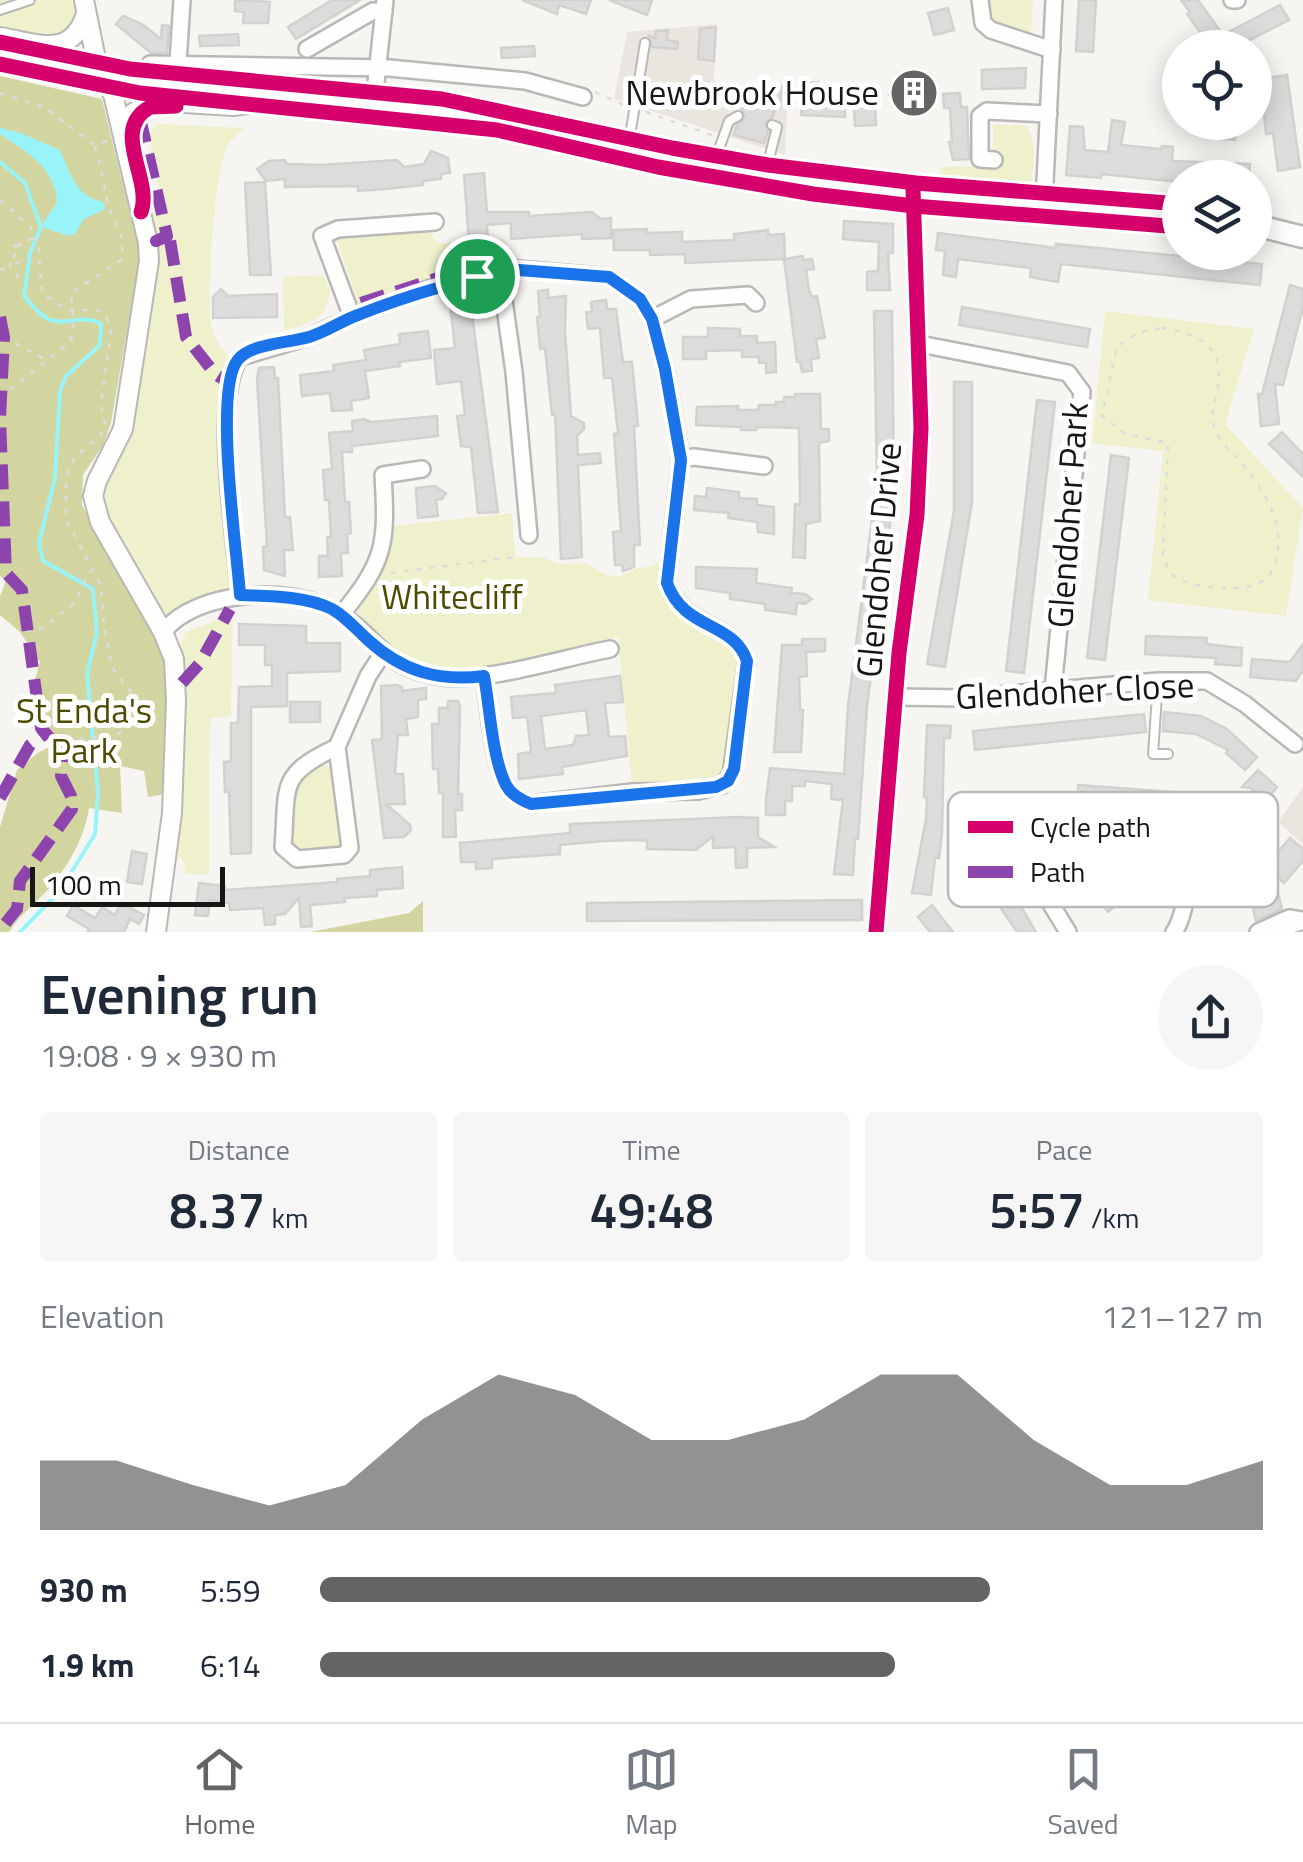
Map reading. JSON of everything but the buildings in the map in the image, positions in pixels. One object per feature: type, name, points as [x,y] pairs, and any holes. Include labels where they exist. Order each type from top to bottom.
[{"type":"main road","points":[[0,53],[99,74],[505,118],[628,148],[766,173],[914,192],[1162,212]]},
{"type":"main road","points":[[1272,229],[1303,236]]},
{"type":"street","points":[[178,63],[182,0]]},
{"type":"street","points":[[980,0],[982,23],[991,30],[1052,50]]},
{"type":"street","points":[[1044,202],[1054,0]]},
{"type":"street","points":[[307,48],[384,6],[374,101]]},
{"type":"street","points":[[0,37],[46,45],[65,44],[80,32],[85,7]]},
{"type":"street","points":[[85,7],[99,74],[113,94],[148,243],[123,429],[97,481],[94,496],[95,509],[106,533],[174,659],[172,812],[156,932]]},
{"type":"street","points":[[150,64],[378,68],[524,80],[583,92]]},
{"type":"street","points":[[121,140],[133,113],[152,101],[233,106],[317,96]]},
{"type":"street","points":[[994,160],[980,160],[980,116],[987,112],[1049,114]]},
{"type":"street","name":"Glendoher Drive","points":[[876,932],[922,428],[914,192]]},
{"type":"street","points":[[352,317],[322,236],[338,229],[435,222]]},
{"type":"street","points":[[240,595],[227,458],[229,394],[235,363],[249,352],[312,336],[428,289],[500,272],[554,271],[609,277],[640,299],[652,319],[665,369],[681,460],[667,583],[674,602],[734,640],[747,661],[734,769],[728,781],[698,790],[632,792],[531,804],[520,800],[507,789],[500,768],[484,676]]},
{"type":"street","points":[[500,272],[529,536]]},
{"type":"street","points":[[652,319],[691,299],[748,295],[756,304]]},
{"type":"street","name":"Glendoher Park","points":[[920,344],[1068,373],[1082,392],[1054,690]]},
{"type":"street","points":[[681,460],[694,457],[764,466]]},
{"type":"street","points":[[340,615],[374,570],[383,547],[383,475],[422,470]]},
{"type":"street","points":[[162,632],[192,610],[240,595],[308,602],[340,615],[396,663],[427,674],[462,679],[484,676],[610,649]]},
{"type":"street","points":[[337,747],[308,760],[294,772],[282,847],[297,859],[344,856],[350,848],[337,747],[368,676],[383,653]]},
{"type":"street","name":"Glendoher Close","points":[[896,697],[964,698],[1158,680],[1207,681],[1245,704],[1295,744]]},
{"type":"street","points":[[1053,907],[1068,932]]},
{"type":"street","points":[[1258,932],[1288,918],[1303,922]]},
{"type":"street","points":[[1176,930],[1196,932]]},
{"type":"lane","points":[[0,10],[30,0]]},
{"type":"lane","points":[[628,148],[645,43]]},
{"type":"lane","points":[[639,93],[662,92],[704,101]]},
{"type":"lane","points":[[714,164],[729,121],[738,116]]},
{"type":"lane","points":[[766,173],[776,127],[772,124]]},
{"type":"lane","points":[[1158,680],[1153,754],[1168,754]]},
{"type":"lane","points":[[1280,932],[1303,922]]},
{"type":"path","points":[[583,92],[722,139]]},
{"type":"path","points":[[0,93],[44,107],[93,144],[101,160],[109,208],[124,245],[121,260],[70,294],[72,341],[0,398]]},
{"type":"path","points":[[93,144],[121,140]]},
{"type":"path","points":[[0,200],[31,228],[32,238]]},
{"type":"path","points":[[32,238],[38,241],[42,293],[72,312]]},
{"type":"path","points":[[0,269],[9,271],[19,249],[12,244],[14,241],[21,246],[32,238]]},
{"type":"path","points":[[11,261],[18,262],[16,282]]},
{"type":"path","points":[[1097,423],[1106,421],[1125,434],[1168,443],[1164,553],[1168,570],[1176,577],[1225,589],[1257,586],[1268,578],[1277,552],[1276,522],[1260,488],[1213,425],[1220,368],[1208,345],[1187,332],[1162,328],[1148,329],[1116,346],[1102,408],[1106,421]]},
{"type":"path","points":[[4,338],[47,361]]},
{"type":"path","points":[[391,573],[515,557]]},
{"type":"path","points":[[26,631],[41,630],[75,602],[91,570]]},
{"type":"path","points":[[64,740],[93,740]]},
{"type":"shaded area","points":[[716,24],[714,81],[788,88],[785,155],[614,99],[627,32]]},
{"type":"shaded area","points":[[1303,787],[1303,844],[1278,822]]},
{"type":"green space","points":[[0,0],[76,0],[69,27],[62,34],[40,37],[0,32]]},
{"type":"green space","points":[[989,0],[1033,0],[1031,33],[1040,41],[991,23],[985,13],[990,7]]},
{"type":"green space","name":"St Enda's Park","points":[[0,76],[102,99],[140,255],[111,423],[103,445],[83,475],[82,505],[167,658],[170,702],[165,794],[148,797],[144,771],[120,766],[122,813],[89,808],[80,839],[65,868],[9,932],[0,932],[0,827],[17,770],[56,744],[29,699],[40,662],[20,632],[0,615],[0,596],[6,581],[0,576]]},
{"type":"green space","points":[[158,124],[244,128],[223,157],[210,287],[212,328],[229,356],[220,403],[234,589],[185,606],[164,621],[101,509],[100,489],[128,436],[139,389],[158,257],[151,213],[163,213],[149,134]]},
{"type":"green space","points":[[993,125],[1025,125],[1034,152],[1032,182],[1027,185],[941,180],[940,167],[993,166]]},
{"type":"green space","points":[[430,232],[438,243],[451,243],[454,276],[362,306],[358,303],[336,238],[340,234]]},
{"type":"green space","points":[[505,239],[506,259],[459,269],[456,244]]},
{"type":"green space","points":[[323,275],[330,290],[321,314],[309,323],[284,330],[283,277]]},
{"type":"green space","points":[[1105,311],[1254,329],[1225,424],[1303,508],[1286,616],[1148,600],[1163,451],[1092,443]]},
{"type":"green space","name":"Whitecliff","points":[[512,513],[515,557],[545,558],[560,564],[586,563],[606,575],[621,576],[661,563],[663,590],[671,608],[683,620],[735,650],[740,671],[726,772],[712,783],[632,785],[618,637],[514,662],[444,668],[412,661],[383,645],[357,616],[390,549],[394,526]]},
{"type":"green space","points":[[233,614],[231,716],[210,718],[209,874],[186,874],[182,858],[174,857],[183,699],[181,643],[186,632]]},
{"type":"green space","points":[[319,765],[327,765],[333,773],[343,850],[298,853],[288,844],[292,798],[300,780]]},
{"type":"green space","points":[[423,901],[423,932],[310,932],[409,913]]},
{"type":"water","points":[[0,128],[60,150],[80,190],[104,202],[105,209],[84,219],[75,234],[69,236],[41,227],[57,202],[51,179],[29,154],[0,134]]},
{"type":"waterway","points":[[0,162],[25,183],[41,227],[30,253],[24,296],[50,320],[101,324],[100,345],[66,376],[60,391],[55,478],[39,543],[43,561],[93,589],[97,633],[87,673],[98,792],[95,834],[59,892],[20,932]]},
{"type":"marked path","points":[[140,118],[167,236],[156,241],[170,240],[186,337],[223,379]]},
{"type":"marked path","points":[[361,303],[457,272]]},
{"type":"marked path","points":[[0,317],[4,337],[0,419],[6,573],[22,590],[41,728],[51,739],[64,740],[61,776],[71,796],[72,809],[20,881],[17,909],[0,930]]},
{"type":"marked path","points":[[182,683],[200,663],[230,609]]},
{"type":"marked path","points":[[0,798],[30,745],[44,734]]},
{"type":"cycle path","points":[[0,42],[130,69],[442,99],[768,165],[916,183],[1162,203]]},
{"type":"cycle path","points":[[0,64],[140,93],[497,130],[658,167],[813,194],[1162,226]]},
{"type":"cycle path","points":[[141,212],[142,185],[132,142],[133,128],[138,117],[150,107],[176,106]]},
{"type":"cycle path","points":[[876,932],[899,653],[917,515],[921,428],[913,189]]},
{"type":"place","name":"Newbrook House","points":[[914,93]]},
{"type":"route","points":[[519,270],[598,274],[624,285],[640,299],[652,319],[681,460],[667,583],[674,602],[734,640],[747,661],[734,769],[722,784],[711,789],[632,792],[531,804],[520,800],[507,789],[500,768],[484,676],[444,678],[411,670],[396,663],[331,609],[308,602],[240,595],[227,458],[230,381],[236,362],[249,352],[312,336],[428,289],[477,276],[519,270]]}]
